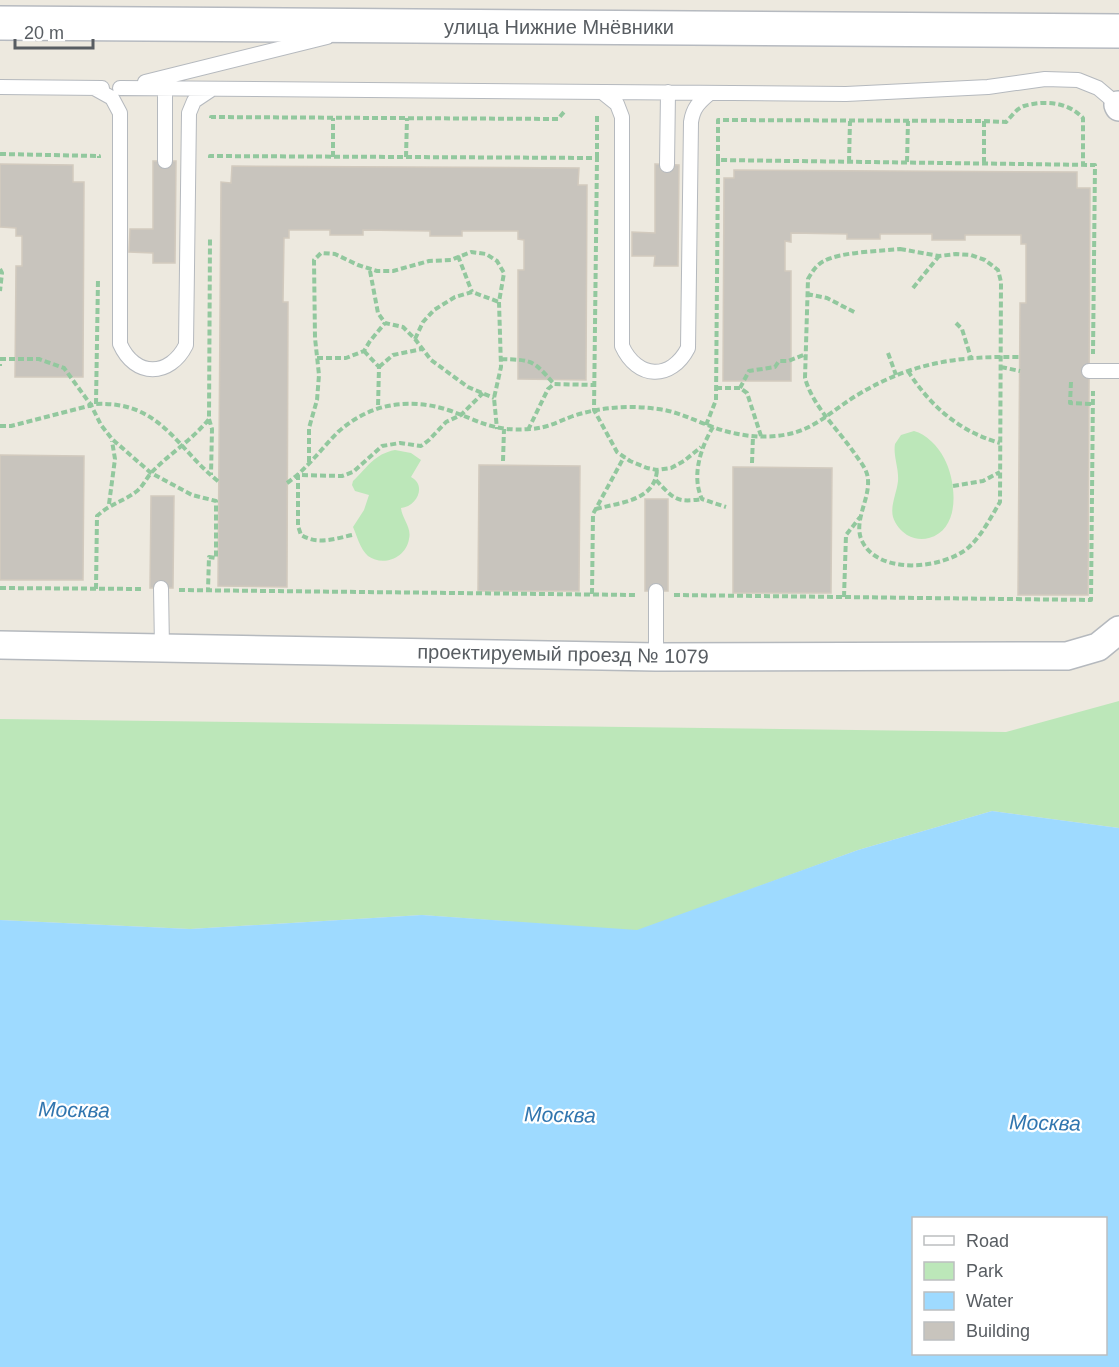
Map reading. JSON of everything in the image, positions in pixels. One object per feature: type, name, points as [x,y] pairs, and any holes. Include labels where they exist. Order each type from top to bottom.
[{"type":"main road","name":"улица Нижние Мнёвники","points":[[0,23],[1119,31]]},
{"type":"street","name":"проектируемый проезд № 1079","points":[[0,645],[656,657],[1067,656],[1098,647],[1119,630]]},
{"type":"lane","points":[[120,88],[373,26]]},
{"type":"lane","points":[[0,87],[846,94],[988,87],[1045,79],[1078,80],[1098,88],[1119,106]]},
{"type":"lane","points":[[165,87],[165,161]]},
{"type":"lane","points":[[94,88],[112,98],[120,113],[120,344],[132,362],[142,368],[153,369],[163,368],[173,363],[186,345],[189,113],[194,101],[213,88]]},
{"type":"lane","points":[[602,92],[617,104],[622,117],[622,346],[627,357],[635,365],[656,372],[676,365],[688,348],[690,338],[691,122],[692,111],[710,93]]},
{"type":"lane","points":[[667,165],[668,92]]},
{"type":"lane","points":[[1091,371],[1119,371]]},
{"type":"lane","points":[[161,589],[162,648]]},
{"type":"lane","points":[[656,593],[656,657]]},
{"type":"path","points":[[706,425],[716,400],[718,120],[1006,122],[1022,106],[1052,103],[1067,105],[1083,118],[1083,164]]},
{"type":"path","points":[[210,128],[211,117],[558,119],[569,107]]},
{"type":"path","points":[[592,110],[597,113],[594,410],[616,452],[647,468],[657,470],[671,468],[684,461],[701,447],[713,427]]},
{"type":"path","points":[[333,118],[333,157]]},
{"type":"path","points":[[406,157],[407,118]]},
{"type":"path","points":[[849,162],[850,121]]},
{"type":"path","points":[[908,121],[908,162]]},
{"type":"path","points":[[984,121],[984,163]]},
{"type":"path","points":[[210,148],[210,168]]},
{"type":"path","points":[[0,154],[99,156],[99,167]]},
{"type":"path","points":[[210,156],[597,158]]},
{"type":"path","points":[[0,588],[656,593],[1091,600],[1091,371],[1095,165],[718,160]]},
{"type":"path","points":[[210,226],[211,476]]},
{"type":"path","points":[[900,249],[939,256],[971,255],[986,260],[998,270],[1001,282],[1000,502],[969,547],[951,558],[932,565],[900,565],[870,551],[862,540],[859,527],[868,486],[867,473],[808,392],[805,378],[807,294],[808,279],[814,268],[836,256],[900,249]]},
{"type":"path","points":[[310,463],[309,428],[317,400],[319,375],[315,338],[314,260],[321,253],[335,254],[378,271],[393,270],[429,261],[452,260],[471,252],[486,254],[497,261],[504,273],[499,302],[501,367],[494,398],[497,429]]},
{"type":"path","points":[[458,256],[472,292]]},
{"type":"path","points":[[913,288],[939,256]]},
{"type":"path","points":[[98,268],[94,404],[101,425],[112,439],[151,473],[192,495],[216,501],[216,558],[209,557],[208,590]]},
{"type":"path","points":[[0,269],[2,273],[0,291]]},
{"type":"path","points":[[370,271],[378,313],[385,323],[403,327],[431,360],[468,387],[494,398]]},
{"type":"path","points":[[415,339],[423,322],[434,310],[455,297],[472,292],[499,302]]},
{"type":"path","points":[[807,294],[827,298],[856,313]]},
{"type":"path","points":[[317,358],[346,358],[364,351],[385,323]]},
{"type":"path","points":[[956,323],[966,339],[971,358]]},
{"type":"path","points":[[379,367],[393,355],[423,349]]},
{"type":"path","points":[[364,351],[379,367],[378,408]]},
{"type":"path","points":[[888,353],[896,375]]},
{"type":"path","points":[[740,388],[749,370],[775,368],[779,361],[788,361],[806,354]]},
{"type":"path","points":[[287,483],[356,418],[378,408],[404,402],[429,404],[497,429],[528,430],[549,427],[572,416],[594,410],[634,406],[661,409],[686,416],[733,434],[761,436],[790,434],[820,422],[857,395],[896,375],[935,362],[971,358],[1020,357]]},
{"type":"path","points":[[0,359],[39,359],[64,368],[94,404]]},
{"type":"path","points":[[501,359],[528,359],[537,365],[554,384]]},
{"type":"path","points":[[1001,367],[1020,371]]},
{"type":"path","points":[[908,371],[918,388],[957,424],[980,437],[1000,443]]},
{"type":"path","points":[[528,430],[548,389],[554,384],[595,385]]},
{"type":"path","points":[[716,388],[740,388],[747,393],[761,436]]},
{"type":"path","points":[[298,475],[342,476],[353,472],[382,446],[400,444],[421,446],[446,422],[461,415],[483,393]]},
{"type":"path","points":[[0,426],[11,426],[94,404],[109,403],[132,408],[156,419],[219,482]]},
{"type":"path","points":[[96,589],[98,516],[109,505],[126,499],[139,490],[151,473],[196,434],[209,419]]},
{"type":"path","points":[[502,461],[504,429]]},
{"type":"path","points":[[752,464],[753,436]]},
{"type":"path","points":[[109,505],[115,459],[112,439]]},
{"type":"path","points":[[701,447],[697,489],[702,499]]},
{"type":"path","points":[[592,594],[593,514],[624,457]]},
{"type":"path","points":[[596,509],[636,498],[648,492],[656,480],[657,470]]},
{"type":"path","points":[[953,486],[983,481],[1000,472]]},
{"type":"path","points":[[298,475],[298,526],[301,536],[311,541],[352,535]]},
{"type":"path","points":[[656,480],[675,500],[702,499],[726,507]]},
{"type":"path","points":[[844,597],[846,535],[862,515]]},
{"type":"green space","points":[[914,431],[927,438],[941,454],[948,467],[953,491],[951,515],[947,525],[940,533],[924,539],[918,539],[905,533],[898,527],[892,513],[898,481],[895,444],[901,435]]},
{"type":"green space","points":[[395,450],[411,453],[421,460],[411,477],[416,481],[419,490],[412,504],[401,508],[410,535],[407,546],[399,556],[380,561],[365,553],[353,527],[364,510],[369,495],[355,491],[352,485],[353,481],[376,458]]},
{"type":"green space","points":[[1119,701],[1119,828],[992,811],[858,850],[637,931],[422,915],[190,929],[0,920],[0,719],[1006,732]]},
{"type":"water","name":"Москва","points":[[992,811],[1119,828],[1119,1367],[0,1367],[0,920],[190,929],[422,915],[637,930],[858,850]]},
{"type":"building","points":[[153,161],[176,161],[175,263],[153,263],[153,253],[129,252],[130,229],[153,229]]},
{"type":"building","points":[[0,164],[73,165],[73,182],[84,182],[83,377],[15,377],[16,266],[22,266],[22,236],[16,236],[16,228],[0,227]]},
{"type":"building","points":[[655,164],[679,165],[678,266],[654,266],[655,256],[632,256],[632,232],[655,233]]},
{"type":"building","points":[[232,166],[579,168],[578,185],[587,185],[586,380],[518,379],[518,270],[524,270],[524,240],[518,239],[518,231],[462,231],[462,236],[430,236],[430,231],[363,230],[363,235],[330,235],[330,230],[289,230],[289,238],[284,238],[283,302],[288,302],[287,587],[218,586],[221,182],[231,183]]},
{"type":"building","points":[[734,170],[1077,172],[1077,188],[1090,188],[1088,595],[1018,595],[1020,303],[1026,303],[1026,244],[1021,244],[1021,235],[965,235],[965,240],[932,240],[932,234],[880,234],[880,239],[847,239],[847,234],[791,233],[791,242],[785,241],[785,271],[791,271],[791,381],[723,381],[724,178],[734,178]]},
{"type":"building","points":[[0,455],[84,456],[83,580],[0,580]]},
{"type":"building","points":[[479,465],[580,466],[579,591],[478,591]]},
{"type":"building","points":[[733,467],[832,468],[831,593],[733,593]]},
{"type":"building","points":[[151,496],[174,496],[173,588],[150,588]]},
{"type":"building","points":[[645,499],[668,499],[668,591],[645,591]]}]
